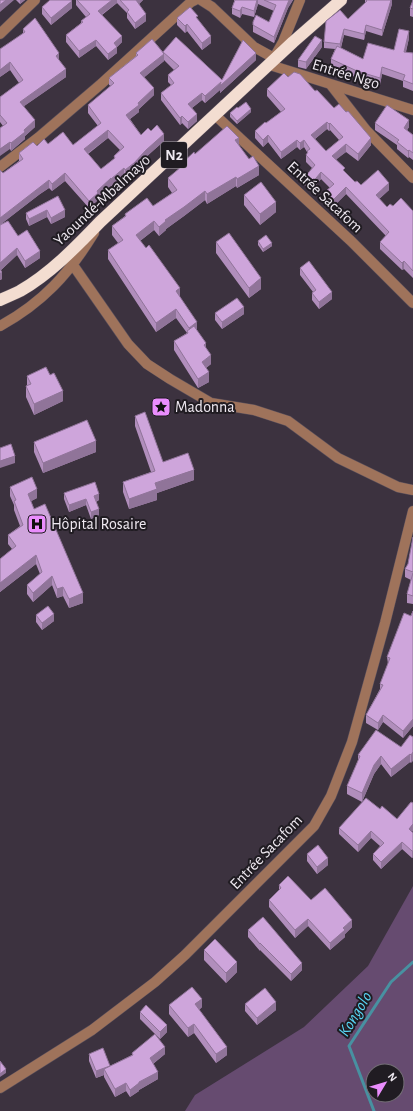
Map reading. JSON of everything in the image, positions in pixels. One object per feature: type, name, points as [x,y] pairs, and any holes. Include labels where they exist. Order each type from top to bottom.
[{"type":"highway","name":"Yaoundé-Mbalmayo","points":[[0,300],[20,290],[45,273],[71,251],[100,222],[293,42],[341,0]]},
{"type":"street","points":[[0,34],[35,0]]},
{"type":"street","points":[[0,168],[95,89],[195,0]]},
{"type":"street","name":"Entrée Ngo","points":[[201,0],[212,7],[272,62],[331,85],[413,110]]},
{"type":"street","points":[[272,62],[283,42],[300,0]]},
{"type":"street","points":[[331,85],[366,130],[413,178]]},
{"type":"street","name":"Entrée Sacafom","points":[[215,115],[351,241],[413,303]]},
{"type":"street","points":[[0,326],[20,315],[44,296],[72,265],[100,222]]},
{"type":"street","points":[[72,265],[128,344],[148,364],[170,379],[211,403],[254,410],[288,421],[338,458],[398,487],[413,490]]},
{"type":"street","name":"Entrée Sacafom","points":[[0,1088],[92,1030],[155,982],[185,955],[314,826],[331,796],[352,742],[385,623],[413,511]]},
{"type":"shaded area","points":[[413,886],[413,1111],[185,1111],[195,1095],[304,1027],[368,966]]},
{"type":"building","points":[[0,0],[6,0],[0,5]]},
{"type":"building","points":[[50,0],[72,1],[51,18],[42,7]]},
{"type":"building","points":[[77,0],[112,0],[98,11],[122,36],[114,43],[117,47],[108,54],[96,40],[79,51],[66,35],[83,22],[81,21],[90,14]]},
{"type":"building","points":[[120,0],[136,0],[146,14],[135,23],[127,12],[129,10]]},
{"type":"building","points":[[235,0],[257,0],[254,11],[242,7],[240,11],[232,8]]},
{"type":"building","points":[[264,0],[289,0],[274,37],[253,25],[256,15],[269,22],[276,5]]},
{"type":"building","points":[[366,0],[391,0],[382,30],[366,25],[364,34],[344,29],[340,44],[324,42],[326,21],[340,10],[348,19],[367,1]]},
{"type":"building","points":[[413,0],[413,9],[410,8]]},
{"type":"building","points":[[190,7],[198,16],[196,17],[211,36],[202,43],[187,24],[185,26],[177,18]]},
{"type":"building","points":[[35,18],[59,53],[56,56],[66,69],[20,102],[35,120],[24,130],[25,132],[11,143],[10,142],[0,149],[0,128],[7,123],[0,115],[0,97],[23,80],[10,62],[0,70],[0,49],[25,32],[23,29]]},
{"type":"building","points":[[399,29],[409,31],[404,52],[413,53],[413,84],[403,80],[405,75],[382,67],[380,78],[357,71],[331,59],[337,46],[363,59],[368,43],[394,50]]},
{"type":"building","points":[[315,36],[322,40],[306,62],[298,60]]},
{"type":"building","points":[[176,37],[222,80],[243,40],[256,53],[220,86],[221,82],[205,96],[202,93],[188,104],[197,114],[188,122],[182,116],[180,118],[161,93],[174,83],[168,75],[179,66],[163,52]]},
{"type":"building","points":[[152,39],[164,54],[140,73],[154,88],[138,103],[139,105],[126,115],[141,135],[148,128],[151,131],[157,125],[164,134],[134,163],[125,170],[124,168],[111,178],[89,201],[65,173],[52,184],[49,180],[0,218],[0,170],[3,173],[23,159],[19,153],[33,142],[37,146],[44,139],[48,144],[63,132],[73,145],[101,123],[88,105],[114,83],[109,78],[138,55],[136,53]],"holes":[[[108,130],[124,147],[114,156],[115,158],[101,169],[84,149]]]},
{"type":"building","points":[[294,72],[300,74],[315,91],[317,90],[334,108],[339,104],[346,112],[348,111],[371,138],[358,154],[346,144],[332,156],[345,168],[343,170],[355,182],[357,181],[361,185],[378,170],[389,183],[376,195],[387,207],[390,204],[393,206],[401,198],[413,211],[413,271],[404,261],[402,263],[380,242],[389,232],[346,187],[333,200],[325,192],[334,184],[321,172],[312,183],[304,178],[315,165],[306,155],[308,152],[307,151],[310,149],[304,140],[300,143],[297,140],[281,152],[268,135],[263,140],[255,131],[265,122],[266,123],[285,109],[267,89],[284,73],[288,77]],"holes":[[[327,122],[329,124],[330,123],[343,137],[326,151],[311,135]]]},
{"type":"building","points":[[246,102],[251,109],[237,121],[230,113]]},
{"type":"building","points":[[387,105],[409,120],[404,128],[413,135],[413,153],[397,142],[399,140],[375,123]]},
{"type":"building","points":[[227,126],[239,138],[235,140],[249,159],[253,156],[259,166],[237,179],[236,177],[207,194],[205,191],[165,220],[166,221],[159,227],[154,221],[136,235],[146,248],[149,245],[180,288],[176,291],[197,322],[189,328],[176,309],[156,323],[108,250],[123,240],[112,226],[126,216],[125,214],[147,198],[153,206],[177,190],[168,178],[181,167],[180,165],[194,152],[195,154]]},
{"type":"building","points":[[261,182],[276,202],[260,214],[244,195]]},
{"type":"building","points":[[58,196],[65,210],[51,218],[47,210],[29,219],[26,213]]},
{"type":"building","points":[[8,221],[18,236],[27,230],[40,251],[25,261],[17,248],[0,263],[0,225]]},
{"type":"building","points":[[229,233],[261,278],[249,288],[216,242]]},
{"type":"building","points":[[266,235],[272,243],[263,249],[258,241]]},
{"type":"building","points":[[309,261],[332,292],[319,302],[312,293],[316,290],[300,268]]},
{"type":"building","points":[[237,298],[244,307],[222,322],[215,313]]},
{"type":"building","points":[[194,326],[206,343],[204,345],[211,355],[202,362],[209,372],[198,379],[174,341],[188,333],[187,331]]},
{"type":"building","points":[[46,367],[50,375],[54,373],[63,391],[34,404],[26,386],[31,384],[27,376]]},
{"type":"building","points":[[145,412],[163,462],[188,453],[194,470],[155,483],[157,489],[129,499],[123,482],[155,471],[135,416]]},
{"type":"building","points":[[87,420],[96,441],[43,463],[34,442]]},
{"type":"building","points":[[11,444],[15,456],[0,461],[0,448]]},
{"type":"building","points":[[32,477],[37,489],[28,494],[34,509],[45,504],[83,593],[69,599],[63,587],[57,589],[52,576],[33,593],[27,585],[42,572],[36,555],[0,583],[0,559],[16,546],[8,535],[23,525],[14,501],[16,500],[10,487]]},
{"type":"building","points":[[95,482],[99,494],[94,496],[99,509],[91,512],[86,499],[69,505],[64,493]]},
{"type":"building","points":[[413,537],[413,572],[405,569],[408,564]]},
{"type":"building","points":[[413,573],[413,596],[407,594]]},
{"type":"building","points":[[48,606],[54,614],[42,623],[36,615]]},
{"type":"building","points":[[413,611],[413,719],[403,731],[383,715],[378,723],[366,715],[383,685],[380,684],[390,658],[387,657],[404,613],[411,616]]},
{"type":"building","points":[[376,730],[401,747],[410,735],[413,737],[413,752],[391,769],[381,756],[374,765],[362,793],[347,786],[360,756],[358,755]]},
{"type":"building","points":[[366,798],[380,809],[382,806],[397,819],[411,802],[413,803],[413,824],[409,829],[413,833],[413,851],[402,842],[381,862],[373,854],[384,843],[371,831],[358,845],[339,828]]},
{"type":"building","points":[[318,845],[328,858],[317,867],[307,854]]},
{"type":"building","points":[[288,876],[311,900],[325,888],[352,920],[343,928],[345,930],[330,943],[308,919],[295,930],[269,900],[281,888],[279,885]]},
{"type":"building","points":[[263,917],[302,963],[291,974],[260,944],[248,930]]},
{"type":"building","points":[[215,939],[237,962],[226,973],[204,950]]},
{"type":"building","points":[[192,987],[202,999],[195,1004],[227,1047],[216,1054],[194,1024],[188,1028],[169,1005]]},
{"type":"building","points":[[265,988],[276,1002],[257,1018],[245,1004]]},
{"type":"building","points":[[146,1005],[167,1025],[160,1032],[140,1012]]},
{"type":"building","points":[[155,1034],[165,1047],[150,1058],[158,1072],[139,1082],[130,1090],[126,1083],[115,1089],[104,1069],[133,1055],[132,1053]]},
{"type":"building","points":[[103,1048],[110,1066],[96,1071],[89,1054]]},
{"type":"building","points":[[0,1061],[6,1069],[0,1074]]},
{"type":"waterway","name":"Kongolo","points":[[374,1111],[349,1046],[391,982],[413,962]]},
{"type":"place","name":"Madonna","points":[[161,407]]},
{"type":"place","name":"Hôpital Rosaire","points":[[37,524]]}]
